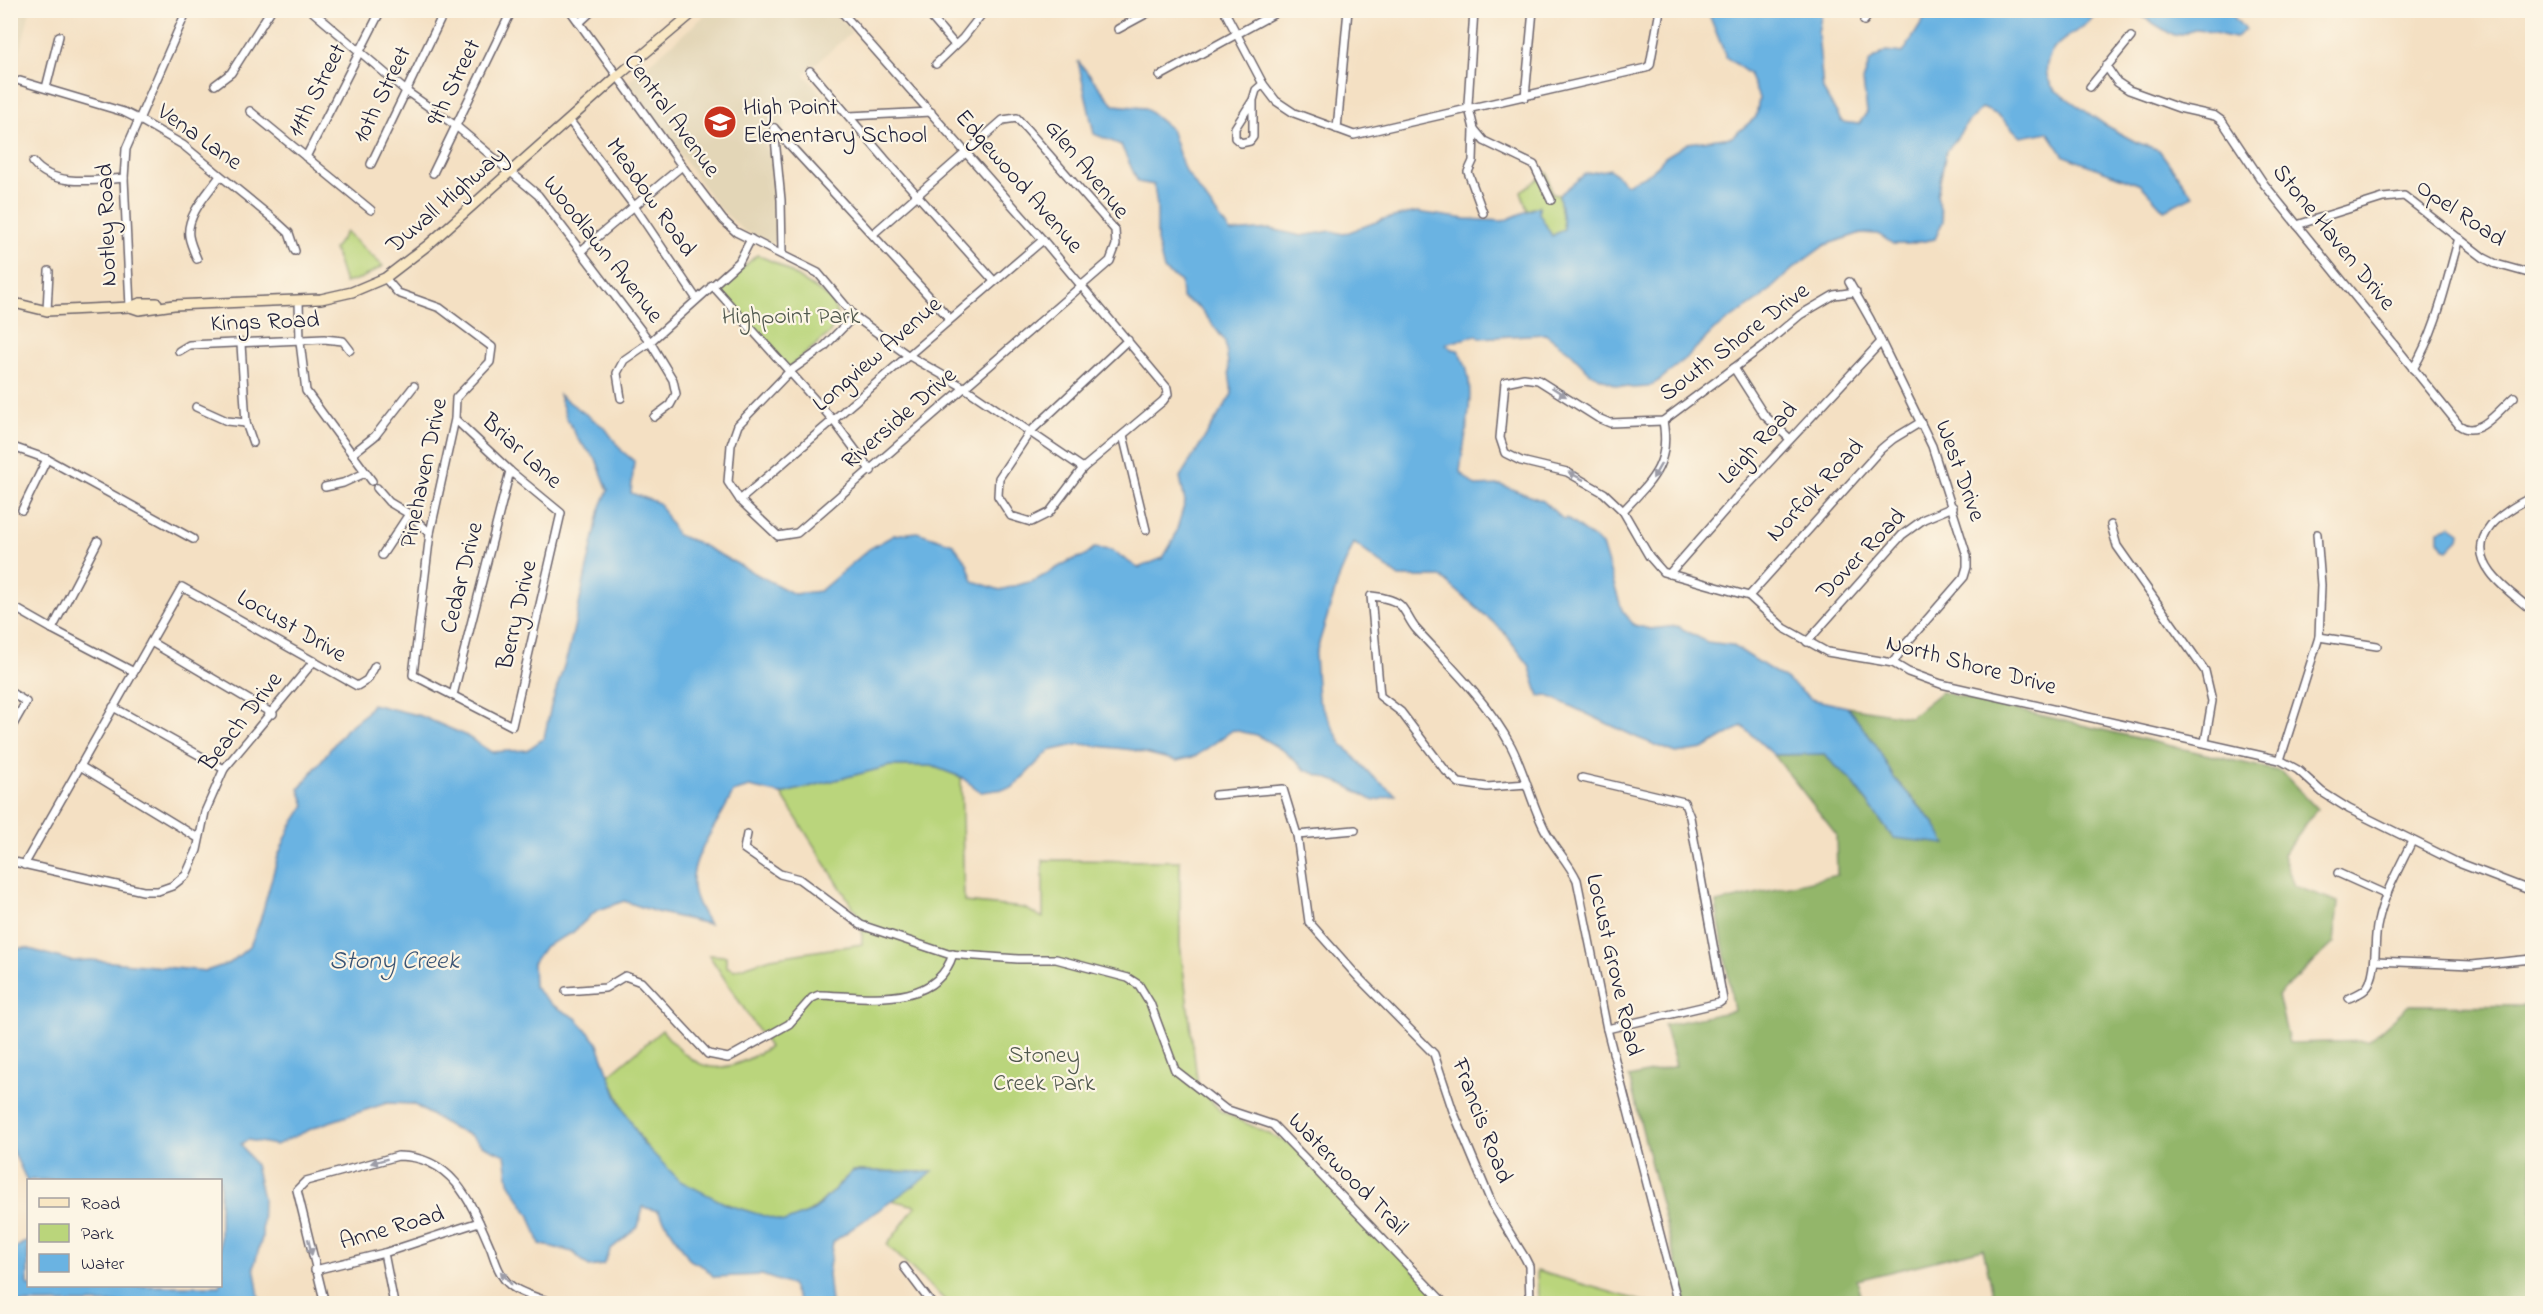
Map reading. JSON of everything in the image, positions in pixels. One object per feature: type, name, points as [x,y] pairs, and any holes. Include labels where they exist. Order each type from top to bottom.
[{"type":"street","points":[[215,85],[231,73],[271,10]]},
{"type":"street","name":"11th Street","points":[[306,157],[381,10]]},
{"type":"street","name":"10th Street","points":[[371,164],[445,10]]},
{"type":"street","name":"9th Street","points":[[433,173],[512,10]]},
{"type":"street","name":"Central Avenue","points":[[570,10],[682,166],[723,220],[736,232],[818,273],[854,316],[908,356],[965,388],[1083,468]]},
{"type":"street","points":[[579,23],[593,10]]},
{"type":"street","name":"Duvall Highway","points":[[10,302],[47,311],[130,307],[140,303],[174,305],[299,301],[336,297],[385,278],[428,245],[618,76],[696,10]]},
{"type":"street","name":"Edgewood Avenue","points":[[840,10],[1082,285],[1163,383],[1168,391],[1163,401],[1123,435]]},
{"type":"street","points":[[925,10],[955,45]]},
{"type":"street","points":[[1118,29],[1153,10]]},
{"type":"street","points":[[1224,10],[1263,84],[1276,101],[1294,112],[1354,135],[1646,68],[1650,65],[1660,10]]},
{"type":"street","points":[[1160,76],[1281,10]]},
{"type":"street","points":[[1337,129],[1348,10]]},
{"type":"street","points":[[1474,10],[1468,110],[1474,129],[1473,161],[1468,172],[1482,213]]},
{"type":"street","points":[[1525,97],[1533,10]]},
{"type":"street","points":[[1864,21],[1872,10]]},
{"type":"street","name":"Notley Road","points":[[130,307],[124,178],[126,149],[187,11]]},
{"type":"street","name":"Woodlawn Avenue","points":[[312,11],[406,91],[456,126],[538,195],[650,342],[673,380],[676,394],[670,405],[654,417]]},
{"type":"street","points":[[936,64],[981,15]]},
{"type":"street","points":[[46,88],[59,36]]},
{"type":"street","points":[[2090,87],[2131,37]]},
{"type":"street","name":"Stone Haven Drive","points":[[2106,66],[2117,82],[2129,90],[2219,119],[2259,177],[2297,225],[2451,417],[2467,430],[2480,427],[2514,397]]},
{"type":"street","points":[[810,70],[994,281]]},
{"type":"street","name":"Vena Lane","points":[[21,81],[124,112],[183,145],[289,233],[295,251]]},
{"type":"street","points":[[1253,100],[1253,137],[1250,141],[1241,143],[1235,138],[1234,132],[1253,100],[1256,90],[1263,84]]},
{"type":"street","points":[[250,111],[371,210]]},
{"type":"street","points":[[849,116],[931,112]]},
{"type":"street","name":"Glen Avenue","points":[[966,153],[1003,120],[1017,118],[1115,230],[1116,245],[1110,261],[1082,285]]},
{"type":"street","name":"Meadow Road","points":[[570,121],[634,206],[696,298]]},
{"type":"street","points":[[782,254],[782,200],[774,128],[950,320]]},
{"type":"street","points":[[1474,129],[1484,141],[1534,165],[1551,200]]},
{"type":"street","points":[[873,234],[966,153]]},
{"type":"street","points":[[33,162],[44,172],[67,180],[124,178]]},
{"type":"street","points":[[582,250],[682,166]]},
{"type":"street","points":[[197,259],[189,235],[190,222],[220,176]]},
{"type":"street","name":"Opel Road","points":[[2297,225],[2383,198],[2399,196],[2415,202],[2490,261],[2532,274]]},
{"type":"street","points":[[2413,369],[2424,351],[2437,320],[2459,238]]},
{"type":"street","points":[[621,398],[616,373],[624,360],[650,342],[739,261],[750,239]]},
{"type":"street","name":"Longview Avenue","points":[[740,500],[1042,240]]},
{"type":"street","points":[[47,311],[49,271]]},
{"type":"street","name":"Pinehaven Drive","points":[[385,278],[399,293],[440,308],[492,347],[490,362],[456,398],[455,419],[430,533],[413,675],[453,695]]},
{"type":"street","name":"West Drive","points":[[1849,282],[1935,454],[1967,556],[1966,572],[1960,583],[1899,652],[1893,663]]},
{"type":"street","points":[[712,285],[833,420],[871,471]]},
{"type":"street","name":"Riverside Drive","points":[[740,500],[778,536],[797,533],[871,471],[1082,285]]},
{"type":"street","name":"South Shore Drive","points":[[1623,511],[1604,493],[1579,477],[1555,468],[1521,461],[1505,453],[1500,438],[1505,382],[1524,378],[1538,380],[1598,418],[1610,423],[1663,421],[1814,306],[1839,293],[1856,292]]},
{"type":"street","points":[[299,301],[300,342],[306,391],[365,473],[389,502],[409,514],[430,533]]},
{"type":"street","points":[[740,500],[728,482],[731,445],[738,425],[789,372],[824,348],[854,316]]},
{"type":"street","name":"Kings Road","points":[[179,351],[189,345],[300,342],[324,339],[343,341],[350,350]]},
{"type":"street","points":[[1128,340],[1029,433],[999,478],[998,496],[1011,516],[1031,522],[1049,513],[1083,468],[1123,435],[1146,530]]},
{"type":"street","name":"Leigh Road","points":[[1669,574],[1881,342]]},
{"type":"street","points":[[241,344],[246,423],[253,443]]},
{"type":"street","points":[[1734,368],[1764,415],[1790,439]]},
{"type":"street","points":[[352,454],[375,436],[414,386]]},
{"type":"street","points":[[196,407],[227,421],[246,423]]},
{"type":"street","name":"Briar Lane","points":[[455,419],[510,471],[561,513]]},
{"type":"street","points":[[1663,421],[1666,441],[1661,464],[1650,482],[1623,511],[1655,564],[1669,574]]},
{"type":"street","name":"Norfolk Road","points":[[1749,596],[1881,449],[1921,422]]},
{"type":"street","points":[[10,446],[47,459],[193,539]]},
{"type":"street","points":[[22,510],[47,459]]},
{"type":"street","name":"Cedar Drive","points":[[453,695],[510,471]]},
{"type":"street","points":[[325,487],[343,483],[365,473]]},
{"type":"street","points":[[2532,496],[2496,518],[2486,533],[2483,549],[2490,572],[2532,611]]},
{"type":"street","name":"Dover Road","points":[[1807,642],[1902,535],[1924,519],[1953,507]]},
{"type":"street","name":"Berry Drive","points":[[453,695],[512,726],[561,513]]},
{"type":"street","points":[[382,555],[409,514]]},
{"type":"street","points":[[2111,525],[2114,542],[2205,671],[2212,701],[2205,742]]},
{"type":"street","points":[[2280,760],[2319,637],[2321,585],[2317,534]]},
{"type":"street","points":[[52,629],[98,541]]},
{"type":"street","name":"North Shore Drive","points":[[1669,574],[1749,596],[1784,628],[1827,652],[1893,663],[1908,672],[1941,684],[2280,760],[2298,771],[2332,799],[2412,841],[2456,862],[2532,891]]},
{"type":"street","name":"Locust Drive","points":[[151,642],[182,587],[357,686],[367,680],[375,666]]},
{"type":"street","name":"Locust Grove Road","points":[[1527,784],[1487,787],[1459,783],[1445,770],[1401,712],[1380,696],[1371,596],[1385,598],[1400,605],[1415,627],[1488,710],[1510,745],[1527,784],[1544,829],[1571,867],[1577,880],[1607,1029],[1678,1304]]},
{"type":"street","points":[[10,605],[134,672]]},
{"type":"street","points":[[2319,637],[2377,646]]},
{"type":"street","points":[[24,865],[151,642],[273,714]]},
{"type":"street","name":"Beach Drive","points":[[10,861],[142,891],[158,891],[172,886],[186,875],[197,850],[205,812],[224,769],[273,714],[314,661]]},
{"type":"street","points":[[10,692],[26,702],[10,730]]},
{"type":"street","points":[[113,707],[224,769]]},
{"type":"street","points":[[80,766],[198,838]]},
{"type":"street","points":[[1582,778],[1684,802],[1690,817],[1723,999],[1719,1003],[1607,1029]]},
{"type":"street","name":"Francis Road","points":[[1215,795],[1283,789],[1297,834],[1309,922],[1358,977],[1434,1054],[1453,1111],[1492,1204],[1526,1258],[1529,1266],[1530,1304]]},
{"type":"street","points":[[1297,834],[1355,830]]},
{"type":"street","name":"Waterwood Trail","points":[[747,834],[744,849],[780,874],[799,879],[861,925],[953,954],[1018,959],[1056,959],[1128,978],[1139,985],[1150,1003],[1175,1070],[1225,1109],[1273,1125],[1445,1304]]},
{"type":"street","points":[[2349,998],[2363,992],[2370,984],[2375,961],[2377,924],[2387,895],[2412,841]]},
{"type":"street","points":[[2338,873],[2387,895]]},
{"type":"street","points":[[566,991],[605,988],[625,976],[641,982],[708,1054],[728,1058],[789,1024],[812,998],[819,995],[906,996],[921,991],[943,972],[953,954]]},
{"type":"street","points":[[2375,961],[2472,965],[2532,959]]},
{"type":"street","points":[[325,1304],[297,1190],[306,1181],[398,1156],[413,1156],[424,1158],[451,1176],[457,1183],[479,1222],[499,1270],[510,1285],[557,1304]]},
{"type":"street","name":"Anne Road","points":[[315,1270],[384,1253],[479,1222]]},
{"type":"street","points":[[384,1253],[394,1304]]},
{"type":"street","points":[[904,1268],[932,1304]]},
{"type":"shaded area","points":[[10,11],[30,11],[11,89]]},
{"type":"shaded area","name":"High Point Elementary School","points":[[710,11],[833,11],[852,32],[804,74],[838,113],[784,115],[784,131],[774,128],[765,134],[764,145],[771,153],[777,240],[775,243],[769,244],[744,231],[718,207],[630,84],[630,80]]},
{"type":"green space","points":[[1547,173],[1552,194],[1559,195],[1564,229],[1552,236],[1539,213],[1539,206],[1527,210],[1521,191]]},
{"type":"green space","points":[[346,232],[383,266],[362,278],[345,283],[334,249]]},
{"type":"green space","name":"Highpoint Park","points":[[757,255],[776,263],[831,299],[837,314],[830,333],[787,369],[718,290]]},
{"type":"green space","points":[[1941,692],[2282,772],[2317,809],[2283,855],[2294,886],[2338,902],[2334,943],[2278,995],[2289,1043],[2369,1041],[2409,1005],[2532,1006],[2532,1303],[1995,1303],[1983,1249],[1857,1280],[1863,1303],[1686,1303],[1629,1077],[1676,1066],[1664,1025],[1734,1011],[1716,903],[1837,875],[1836,834],[1774,755],[1823,754],[1851,780],[1893,838],[1935,824],[1894,778],[1876,745],[1847,707],[1910,717]]},
{"type":"green space","name":"Stoney Creek Park","points":[[890,766],[932,766],[961,777],[964,902],[1024,908],[1043,918],[1043,860],[1180,861],[1180,944],[1198,1086],[1220,1111],[1301,1149],[1416,1272],[1450,1303],[948,1303],[887,1245],[916,1206],[891,1200],[932,1172],[853,1171],[814,1209],[795,1219],[781,1222],[704,1194],[686,1185],[667,1170],[646,1146],[629,1119],[609,1075],[662,1030],[687,1056],[711,1067],[737,1064],[769,1047],[709,955],[726,956],[726,966],[734,970],[771,958],[862,944],[862,929],[867,929],[781,794]]},
{"type":"green space","points":[[1537,1271],[1648,1303],[1538,1303]]},
{"type":"water","name":"Stony Creek","points":[[1713,11],[1822,11],[1818,33],[1823,90],[1842,122],[1859,124],[1867,112],[1863,81],[1870,61],[1886,51],[1903,53],[1929,11],[2095,11],[2087,24],[2064,39],[2051,54],[2046,68],[2049,81],[2055,90],[2110,128],[2136,142],[2159,150],[2193,196],[2164,210],[2141,185],[2064,156],[2048,132],[2021,137],[1998,115],[1982,108],[1968,122],[1946,153],[1937,195],[1943,221],[1935,239],[1893,244],[1878,234],[1861,233],[1825,245],[1795,267],[1761,298],[1714,330],[1688,356],[1660,380],[1648,387],[1633,388],[1615,385],[1590,373],[1570,352],[1545,334],[1480,338],[1477,335],[1446,344],[1458,350],[1469,378],[1469,410],[1460,472],[1475,486],[1501,485],[1543,501],[1564,520],[1566,518],[1602,545],[1622,610],[1634,625],[1650,629],[1677,626],[1707,642],[1732,645],[1787,680],[1811,699],[1847,707],[1876,745],[1894,778],[1935,824],[1946,844],[1893,838],[1851,780],[1823,754],[1774,755],[1742,726],[1703,749],[1676,753],[1638,738],[1547,695],[1539,696],[1529,665],[1503,631],[1441,577],[1399,577],[1354,543],[1340,575],[1315,656],[1318,699],[1341,743],[1372,776],[1396,795],[1374,801],[1343,784],[1305,770],[1284,751],[1257,735],[1233,730],[1196,756],[1177,761],[1133,750],[1080,744],[1049,751],[1012,788],[981,792],[961,777],[932,766],[890,766],[781,794],[749,787],[733,792],[698,857],[693,885],[696,899],[709,924],[656,912],[624,901],[596,911],[572,933],[545,946],[533,963],[534,987],[552,1005],[576,1018],[597,1042],[617,1097],[643,1143],[680,1181],[728,1205],[784,1222],[813,1211],[853,1171],[933,1172],[833,1242],[828,1274],[831,1303],[800,1303],[791,1285],[762,1275],[714,1277],[704,1267],[690,1260],[658,1211],[643,1207],[638,1227],[611,1249],[603,1265],[589,1267],[573,1252],[540,1244],[530,1216],[509,1182],[505,1155],[482,1145],[470,1135],[454,1129],[413,1104],[387,1103],[320,1125],[276,1145],[248,1140],[241,1144],[255,1165],[263,1198],[262,1238],[254,1266],[260,1303],[11,1303],[11,1251],[27,1241],[27,1287],[222,1287],[222,1179],[27,1179],[27,1181],[11,1147],[11,949],[26,948],[71,961],[91,960],[206,971],[230,963],[250,946],[260,921],[278,856],[290,828],[305,805],[299,789],[346,729],[365,714],[372,704],[421,716],[465,735],[491,752],[527,750],[544,738],[551,706],[569,650],[600,509],[608,490],[596,459],[579,441],[566,417],[559,395],[605,428],[622,451],[634,461],[631,493],[659,503],[677,535],[696,542],[794,594],[820,591],[869,549],[894,535],[917,532],[953,544],[967,563],[973,581],[1000,590],[1036,580],[1069,561],[1084,556],[1094,548],[1111,550],[1138,568],[1163,558],[1174,539],[1185,502],[1180,477],[1232,394],[1225,341],[1200,308],[1182,298],[1181,282],[1164,270],[1157,241],[1157,206],[1154,185],[1138,182],[1121,145],[1094,134],[1078,61],[1114,105],[1145,108],[1171,129],[1184,169],[1230,232],[1271,229],[1301,236],[1331,231],[1344,234],[1384,219],[1417,212],[1466,219],[1503,221],[1539,206],[1539,213],[1552,236],[1564,229],[1559,195],[1585,174],[1610,169],[1626,184],[1651,173],[1665,157],[1688,143],[1732,137],[1756,117],[1759,98],[1749,74],[1726,57],[1710,17]]},
{"type":"water","points":[[2133,11],[2229,11],[2245,30],[2234,38],[2198,29],[2174,36]]},
{"type":"water","points":[[2451,526],[2460,532],[2459,539],[2448,550],[2439,540],[2439,530]]},
{"type":"place","name":"High Point Elementary School","points":[[720,122]]}]
